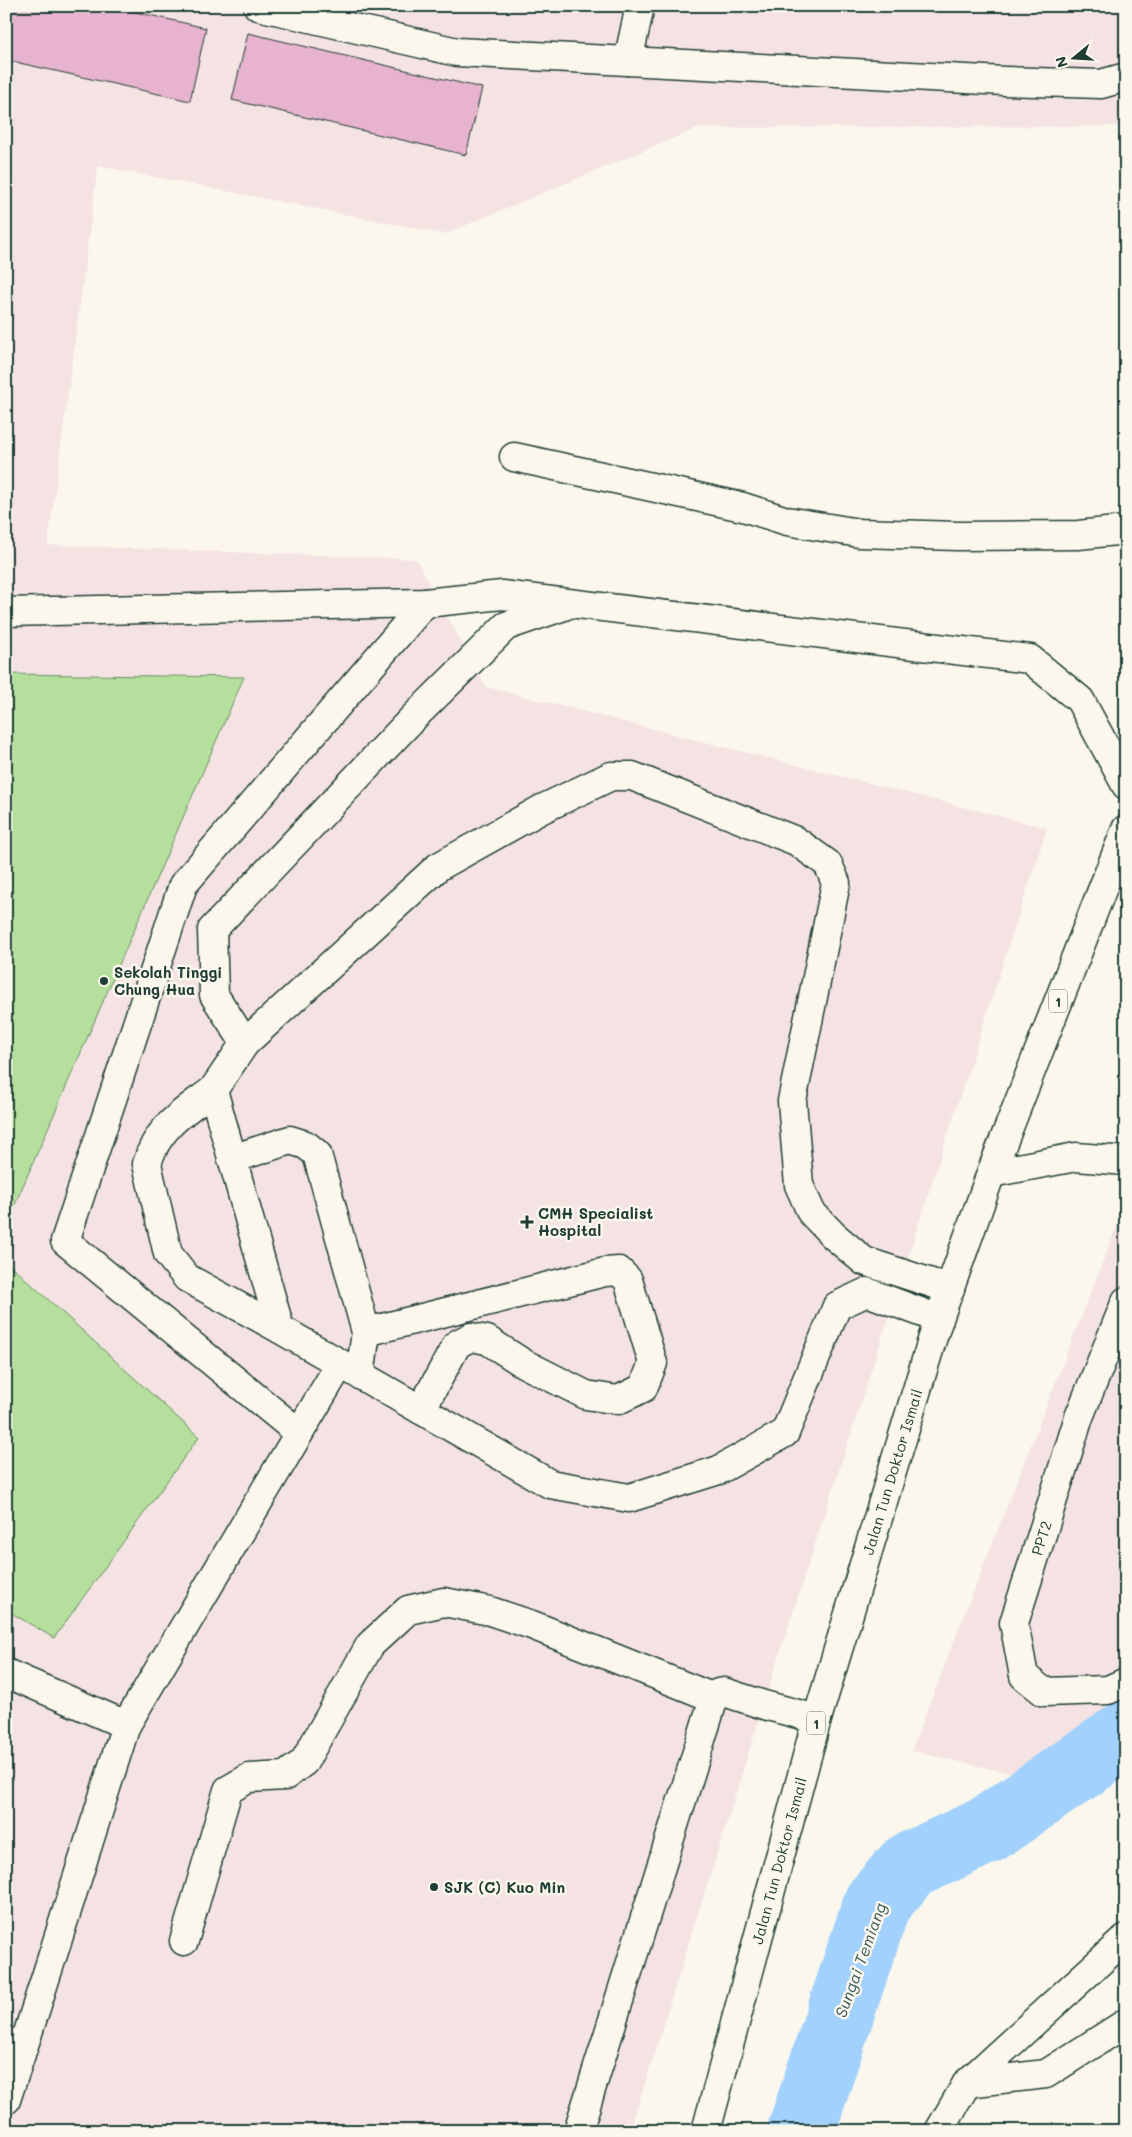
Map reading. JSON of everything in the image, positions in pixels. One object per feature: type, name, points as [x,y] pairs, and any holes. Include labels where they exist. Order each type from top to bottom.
[{"type":"main road","points":[[258,6],[457,52],[1091,84],[1101,84],[1126,77]]},
{"type":"main road","points":[[628,61],[640,6]]},
{"type":"main road","points":[[514,457],[743,507],[787,521],[859,533],[958,536],[1068,536],[1126,530]]},
{"type":"main road","points":[[6,612],[424,603],[502,595],[1030,659],[1080,700],[1126,785]]},
{"type":"main road","points":[[299,1433],[65,1242],[183,885],[424,603]]},
{"type":"main road","points":[[245,1043],[214,995],[212,930],[414,717],[506,626],[572,604]]},
{"type":"main road","points":[[939,1319],[867,1292],[837,1306],[785,1433],[719,1470],[629,1498],[550,1484],[280,1329],[187,1278],[168,1254],[147,1164],[151,1149],[168,1124],[213,1090],[245,1043],[438,867],[540,810],[611,776],[632,776],[796,841],[828,864],[836,883],[792,1101],[799,1185],[812,1212],[833,1235],[864,1261],[950,1289]]},
{"type":"main road","name":"Jalan Tun Doktor Ismail","points":[[706,2131],[818,1719],[939,1319],[991,1173],[1126,829]]},
{"type":"main road","points":[[213,1090],[280,1329]]},
{"type":"main road","points":[[6,2100],[126,1725],[299,1433],[350,1370],[366,1332],[317,1154],[306,1145],[290,1140],[232,1159]]},
{"type":"main road","points":[[991,1173],[1076,1157],[1126,1161]]},
{"type":"main road","points":[[366,1332],[605,1272],[619,1271],[628,1280],[653,1362],[643,1388],[618,1400],[586,1395],[523,1363],[487,1340],[471,1337],[457,1344],[421,1410]]},
{"type":"main road","name":"PPT2","points":[[1126,1301],[1079,1417],[1014,1623],[1024,1676],[1044,1692],[1108,1690],[1126,1682]]},
{"type":"main road","points":[[184,1941],[228,1790],[250,1778],[285,1776],[304,1762],[370,1645],[408,1610],[444,1602],[490,1611],[532,1625],[714,1698]]},
{"type":"main road","points":[[6,1673],[126,1725]]},
{"type":"main road","points":[[578,2131],[714,1698],[718,1693],[724,1692],[818,1719]]},
{"type":"main road","points":[[939,2131],[967,2084],[1126,1938]]},
{"type":"main road","points":[[967,2084],[1046,2074],[1126,2022]]},
{"type":"main road","points":[[6,2054],[27,2036]]},
{"type":"shaded area","points":[[6,6],[1126,6],[1126,126],[698,128],[445,234],[98,166],[48,545],[416,559],[486,687],[1047,828],[783,1643],[630,2131],[6,2131]]},
{"type":"shaded area","points":[[1126,1202],[1126,1737],[1041,1780],[911,1751]]},
{"type":"green space","points":[[6,674],[244,677],[6,1225]]},
{"type":"green space","points":[[6,1261],[199,1437],[54,1638],[6,1610]]},
{"type":"building","points":[[6,6],[110,6],[206,28],[190,101],[6,60]]},
{"type":"building","points":[[248,33],[482,88],[466,155],[232,100]]},
{"type":"waterway","name":"Sungai Temiang","points":[[801,2131],[877,1903],[909,1866],[987,1830],[1126,1735]]},
{"type":"place","name":"Sekolah Tinggi Chung Hua","points":[[104,981]]},
{"type":"place","name":"CMH Specialist Hospital","points":[[527,1222]]},
{"type":"place","name":"SJK (C) Kuo Min","points":[[434,1887]]}]
